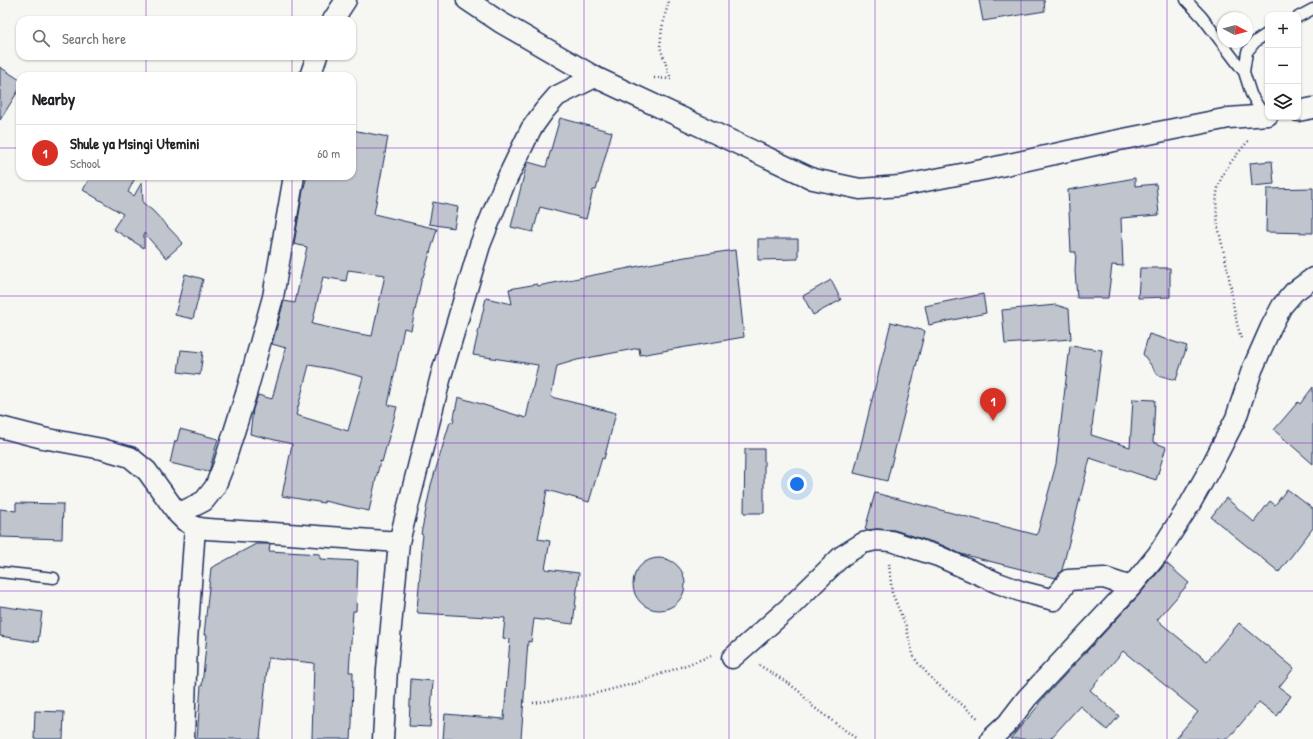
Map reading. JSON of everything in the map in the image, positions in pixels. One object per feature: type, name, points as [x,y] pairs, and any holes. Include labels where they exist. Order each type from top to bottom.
[{"type":"street","points":[[336,16],[346,0]]},
{"type":"street","points":[[467,0],[500,22],[595,77],[813,179],[860,189],[900,186],[1229,118],[1265,116]]},
{"type":"street","points":[[311,72],[316,60]]},
{"type":"street","points":[[384,739],[387,669],[399,542],[441,376],[480,245],[504,185],[531,129],[557,96],[595,77]]},
{"type":"street","points":[[1301,110],[1313,108]]},
{"type":"street","points":[[178,514],[204,501],[215,487],[223,467],[246,394],[273,297],[293,180]]},
{"type":"street","points":[[994,736],[1007,724],[1027,698],[1131,587],[1158,554],[1190,504],[1236,418],[1252,370],[1282,306],[1294,292],[1313,278]]},
{"type":"street","points":[[0,427],[43,438],[102,449],[130,457],[147,471],[178,514],[185,521],[195,527],[399,542]]},
{"type":"street","points":[[184,739],[187,641],[195,527]]},
{"type":"street","points":[[732,658],[792,605],[842,556],[863,543],[876,540],[892,541],[938,556],[984,577],[1023,592],[1054,600],[1068,580],[1104,578],[1131,587]]},
{"type":"lane","points":[[1186,0],[1202,17],[1244,72],[1251,94],[1265,115]]},
{"type":"lane","points":[[1301,16],[1313,10]]},
{"type":"lane","points":[[1244,72],[1247,52],[1256,41],[1265,35]]},
{"type":"lane","points":[[0,572],[54,578]]},
{"type":"path","points":[[648,78],[671,79],[660,47],[662,28],[669,0]]},
{"type":"path","points":[[1252,370],[1239,332],[1235,314],[1216,204],[1219,185],[1225,171],[1265,117]]},
{"type":"path","points":[[863,543],[879,547],[889,564],[892,593],[906,626],[913,655],[917,662],[994,736]]},
{"type":"path","points":[[534,702],[589,695],[636,683],[723,651],[732,658],[752,661],[774,673],[800,692],[812,706],[857,739]]},
{"type":"building","points":[[979,0],[1044,0],[1045,11],[983,21]]},
{"type":"building","points":[[0,67],[16,77],[16,94],[0,120]]},
{"type":"building","points":[[560,118],[612,132],[596,190],[593,190],[586,219],[540,207],[533,232],[511,227],[528,162],[546,167]]},
{"type":"building","points":[[356,131],[388,137],[374,214],[437,229],[422,277],[411,330],[404,328],[388,405],[397,407],[382,462],[380,461],[369,511],[324,501],[324,503],[282,496],[292,444],[250,434],[253,409],[258,395],[272,399],[286,348],[272,344],[284,301],[295,303],[307,247],[294,244],[306,180],[356,180]],"holes":[[[348,270],[385,275],[372,336],[312,324],[323,277],[346,281]],[[309,365],[363,377],[348,431],[296,415]]]},
{"type":"building","points":[[1272,161],[1274,184],[1252,186],[1250,163]]},
{"type":"building","points":[[1135,178],[1135,186],[1156,184],[1159,215],[1121,218],[1123,266],[1112,265],[1108,298],[1077,298],[1075,271],[1076,252],[1071,252],[1068,190]]},
{"type":"building","points":[[89,180],[134,180],[128,192],[134,196],[142,182],[143,203],[153,211],[183,243],[166,258],[144,233],[144,248],[113,229],[123,214],[83,190]]},
{"type":"building","points":[[1313,188],[1313,233],[1266,232],[1267,189]]},
{"type":"building","points":[[433,202],[458,207],[454,228],[429,224]]},
{"type":"building","points":[[758,239],[798,239],[798,259],[758,260]]},
{"type":"building","points":[[735,250],[744,337],[640,355],[639,348],[577,360],[557,366],[551,397],[616,413],[604,459],[602,458],[589,502],[547,490],[538,539],[550,541],[545,569],[579,573],[573,624],[534,619],[531,642],[528,641],[521,739],[443,739],[445,714],[504,719],[510,639],[503,638],[505,618],[418,613],[417,610],[423,535],[421,534],[431,485],[450,422],[453,423],[458,397],[526,418],[538,365],[473,355],[486,298],[512,304],[509,289],[537,284],[538,286],[685,257]]},
{"type":"building","points":[[1140,268],[1170,268],[1170,297],[1138,298]]},
{"type":"building","points":[[185,274],[203,279],[193,319],[175,315]]},
{"type":"building","points":[[831,280],[841,300],[813,315],[803,296]]},
{"type":"building","points":[[983,294],[986,313],[929,325],[925,306]]},
{"type":"building","points":[[1056,305],[1069,309],[1071,339],[1005,344],[1002,310]]},
{"type":"building","points":[[891,322],[925,331],[887,481],[854,473]]},
{"type":"building","points":[[1149,334],[1187,346],[1176,380],[1158,375],[1143,354]]},
{"type":"building","points":[[1070,346],[1102,350],[1091,435],[1130,447],[1133,399],[1155,400],[1153,442],[1166,447],[1156,480],[1090,458],[1062,570],[1056,578],[961,554],[942,545],[894,530],[865,529],[875,493],[1037,535],[1056,464]]},
{"type":"building","points":[[181,350],[203,352],[200,375],[178,372]]},
{"type":"building","points":[[1313,387],[1313,464],[1274,430],[1298,402],[1300,404]]},
{"type":"building","points":[[180,429],[218,439],[209,472],[170,463],[175,441],[177,441]]},
{"type":"building","points":[[745,449],[764,449],[764,513],[744,513]]},
{"type":"building","points":[[1287,489],[1313,509],[1313,528],[1279,572],[1211,517],[1226,498],[1254,522],[1270,501],[1275,505]]},
{"type":"building","points":[[16,503],[63,504],[62,539],[0,537],[0,509],[16,511]]},
{"type":"building","points":[[256,544],[270,544],[269,551],[320,554],[320,559],[358,561],[356,611],[353,611],[349,672],[353,672],[351,739],[312,739],[314,663],[268,658],[260,739],[197,739],[207,635],[204,635],[211,568]]},
{"type":"building","points":[[654,558],[664,558],[678,565],[685,579],[685,589],[678,603],[664,610],[654,610],[644,606],[637,599],[633,589],[633,579],[637,569],[644,562]]},
{"type":"building","points":[[1166,563],[1189,583],[1157,620],[1207,661],[1239,623],[1294,668],[1279,687],[1291,696],[1277,716],[1259,702],[1228,739],[1175,739],[1198,712],[1123,651],[1090,690],[1119,716],[1107,730],[1080,706],[1050,739],[1010,739],[1039,705],[1038,704],[1139,595]]},
{"type":"building","points":[[0,606],[42,612],[38,642],[0,636]]},
{"type":"building","points":[[411,679],[433,681],[430,727],[409,726]]},
{"type":"building","points":[[35,711],[64,712],[63,739],[34,739]]},
{"type":"place","name":"Shule ya Msingi Utemini","points":[[993,421]]}]
